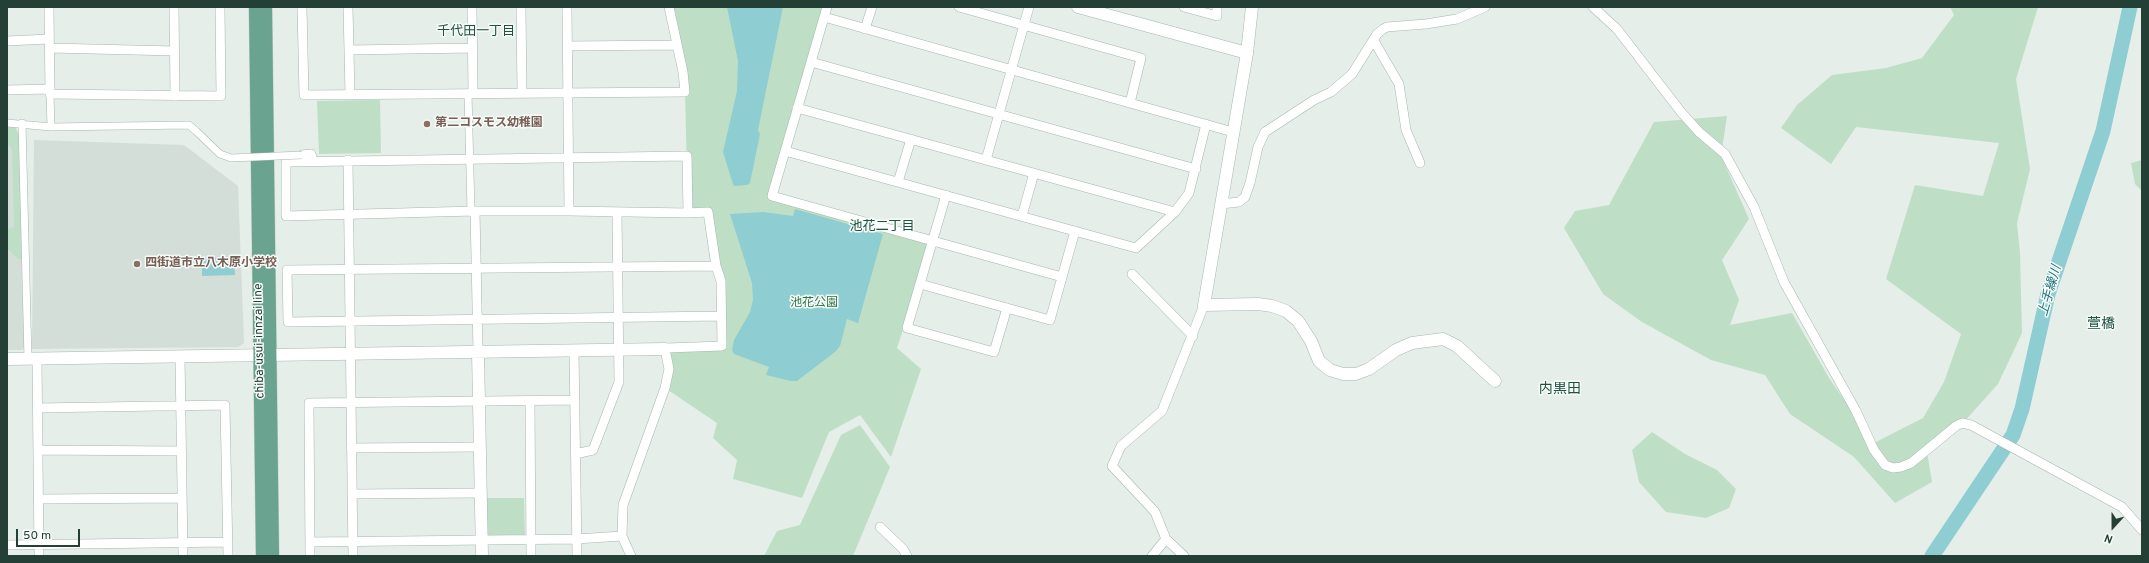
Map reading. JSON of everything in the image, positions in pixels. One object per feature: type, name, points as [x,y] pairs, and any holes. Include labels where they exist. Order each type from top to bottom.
[{"type":"main road","name":"chiba-usui-innzai line","points":[[255,7],[265,355],[273,556]]},
{"type":"main road","name":"chiba-usui-innzai line","points":[[262,556],[265,355],[266,7]]},
{"type":"street","points":[[49,7],[51,127]]},
{"type":"street","points":[[174,7],[175,96]]},
{"type":"street","points":[[7,90],[175,96],[221,96],[220,7]]},
{"type":"street","points":[[302,7],[304,95],[522,92],[685,92],[669,7]]},
{"type":"street","points":[[348,7],[350,95]]},
{"type":"street","points":[[472,7],[473,48],[470,158],[478,320],[482,556]]},
{"type":"street","points":[[521,7],[522,92]]},
{"type":"street","points":[[567,7],[570,211]]},
{"type":"street","points":[[827,7],[772,196],[933,239],[1062,278]]},
{"type":"street","points":[[865,29],[872,7]]},
{"type":"street","points":[[959,7],[1141,58],[1130,103]]},
{"type":"street","points":[[986,160],[1029,7]]},
{"type":"street","points":[[1078,7],[1247,53]]},
{"type":"street","points":[[1184,7],[1217,16],[1217,7]]},
{"type":"street","points":[[1184,556],[1166,539],[1155,512],[1112,466],[1121,446],[1162,411],[1204,305],[1247,53],[1252,7]]},
{"type":"street","points":[[1221,204],[1239,202],[1245,197],[1250,183],[1258,147],[1265,132],[1314,100],[1331,92],[1352,74],[1377,34],[1387,27],[1426,24],[1457,19],[1485,7]]},
{"type":"street","points":[[1593,7],[1617,29],[1680,112],[1699,132],[1725,154],[1754,207],[1784,282],[1856,411],[1874,450],[1885,465],[1893,468],[1902,467],[1911,463],[1956,426],[1962,423],[1971,425],[2122,507],[2142,530]]},
{"type":"street","points":[[824,17],[1233,132]]},
{"type":"street","points":[[7,41],[175,51]]},
{"type":"street","points":[[1374,41],[1399,84],[1406,130],[1420,163]]},
{"type":"street","points":[[568,46],[677,45]]},
{"type":"street","points":[[349,50],[473,48]]},
{"type":"street","points":[[811,62],[1196,169]]},
{"type":"street","points":[[797,108],[1175,212]]},
{"type":"street","points":[[7,123],[22,123],[51,127],[189,126],[196,130],[225,156],[311,154],[313,161]]},
{"type":"street","points":[[22,123],[32,359],[37,408],[40,556]]},
{"type":"street","points":[[785,151],[1136,248],[1175,212],[1189,193],[1206,124]]},
{"type":"street","points":[[898,182],[911,139]]},
{"type":"street","points":[[7,359],[620,350],[722,346],[722,281],[716,266],[708,212],[688,213],[570,211],[286,216],[286,162],[470,158],[687,156],[688,213]]},
{"type":"street","points":[[348,160],[352,556]]},
{"type":"street","points":[[1022,216],[1034,173]]},
{"type":"street","points":[[946,195],[907,328],[994,352],[1007,308]]},
{"type":"street","points":[[575,454],[593,450],[619,382],[620,350],[617,212]]},
{"type":"street","points":[[920,284],[1050,320],[1075,231]]},
{"type":"street","points":[[716,266],[287,270],[288,322],[721,316]]},
{"type":"street","points":[[1132,274],[1193,336]]},
{"type":"street","points":[[1204,305],[1258,304],[1272,306],[1286,311],[1298,321],[1311,341],[1319,361],[1330,370],[1343,374],[1356,374],[1369,369],[1396,350],[1412,343],[1443,340],[1457,346],[1495,381]]},
{"type":"street","points":[[631,556],[622,536],[623,505],[665,388],[669,369],[666,349]]},
{"type":"street","points":[[574,350],[577,556]]},
{"type":"street","points":[[180,356],[183,556]]},
{"type":"street","points":[[310,556],[310,403],[574,400]]},
{"type":"street","points":[[530,401],[531,556]]},
{"type":"street","points":[[37,408],[225,405],[228,556]]},
{"type":"street","points":[[351,448],[480,447]]},
{"type":"street","points":[[38,450],[181,451]]},
{"type":"street","points":[[352,494],[481,493]]},
{"type":"street","points":[[39,499],[182,498]]},
{"type":"street","points":[[880,527],[903,549],[907,556]]},
{"type":"street","points":[[310,542],[576,539],[622,536]]},
{"type":"street","points":[[1152,556],[1166,539]]},
{"type":"street","points":[[7,545],[228,542]]},
{"type":"shaded area","points":[[7,126],[16,126],[25,347],[22,350],[7,350]]},
{"type":"shaded area","name":"四街道市立八木原小学校","points":[[34,140],[184,145],[238,186],[244,343],[238,347],[32,349]]},
{"type":"green space","name":"池花公園","points":[[669,7],[827,7],[772,195],[933,239],[897,348],[921,369],[891,457],[860,415],[829,432],[802,498],[733,479],[737,460],[713,438],[717,423],[665,388],[667,348],[716,346],[721,316],[708,213],[688,213],[685,92]]},
{"type":"green space","points":[[1950,7],[2038,7],[2016,79],[2030,169],[2017,223],[2020,253],[2022,333],[1998,384],[1953,434],[1926,446],[1932,482],[1895,503],[1854,457],[1790,414],[1765,375],[1711,360],[1642,322],[1603,294],[1564,228],[1575,211],[1609,205],[1654,122],[1727,116],[1721,156],[1749,219],[1722,260],[1739,300],[1730,325],[1792,313],[1829,378],[1874,443],[1923,418],[1944,382],[1961,334],[1886,279],[1915,185],[1983,196],[1999,143],[1856,127],[1831,164],[1781,128],[1797,105],[1832,75],[1886,68],[1922,58],[1954,15]]},
{"type":"green space","points":[[380,100],[381,153],[319,154],[317,101]]},
{"type":"green space","points":[[7,128],[16,128],[20,138],[22,259],[18,259],[7,248],[7,229],[14,227],[12,149],[7,143]]},
{"type":"green space","points":[[2142,160],[2142,191],[2135,184],[2131,163]]},
{"type":"green space","points":[[860,425],[890,467],[853,556],[764,556],[777,531],[800,525],[841,435]]},
{"type":"green space","points":[[1652,432],[1685,454],[1717,470],[1736,489],[1729,508],[1706,518],[1666,512],[1639,482],[1632,450]]},
{"type":"green space","points":[[486,498],[524,498],[525,536],[487,536]]},
{"type":"water","points":[[727,7],[783,7],[758,130],[760,134],[750,183],[747,185],[734,186],[723,152],[737,91],[738,61]]},
{"type":"water","points":[[795,209],[883,234],[858,323],[847,319],[840,346],[835,352],[797,381],[791,381],[766,375],[769,367],[734,354],[732,350],[734,340],[750,312],[753,300],[752,283],[730,214],[763,212],[793,216]]},
{"type":"water","points":[[234,257],[235,275],[202,276],[202,258]]},
{"type":"waterway","name":"上手繰川","points":[[1932,556],[2013,435],[2022,409],[2048,294],[2103,131],[2130,7]]},
{"type":"place","name":"第二コスモス幼稚園","points":[[427,124]]},
{"type":"place","name":"四街道市立八木原小学校","points":[[137,264]]},
{"type":"district","name":"千代田一丁目","points":[[476,32]]},
{"type":"district","name":"池花二丁目","points":[[882,227]]},
{"type":"district","name":"萱橋","points":[[2101,325]]},
{"type":"district","name":"内黒田","points":[[1560,390]]}]
